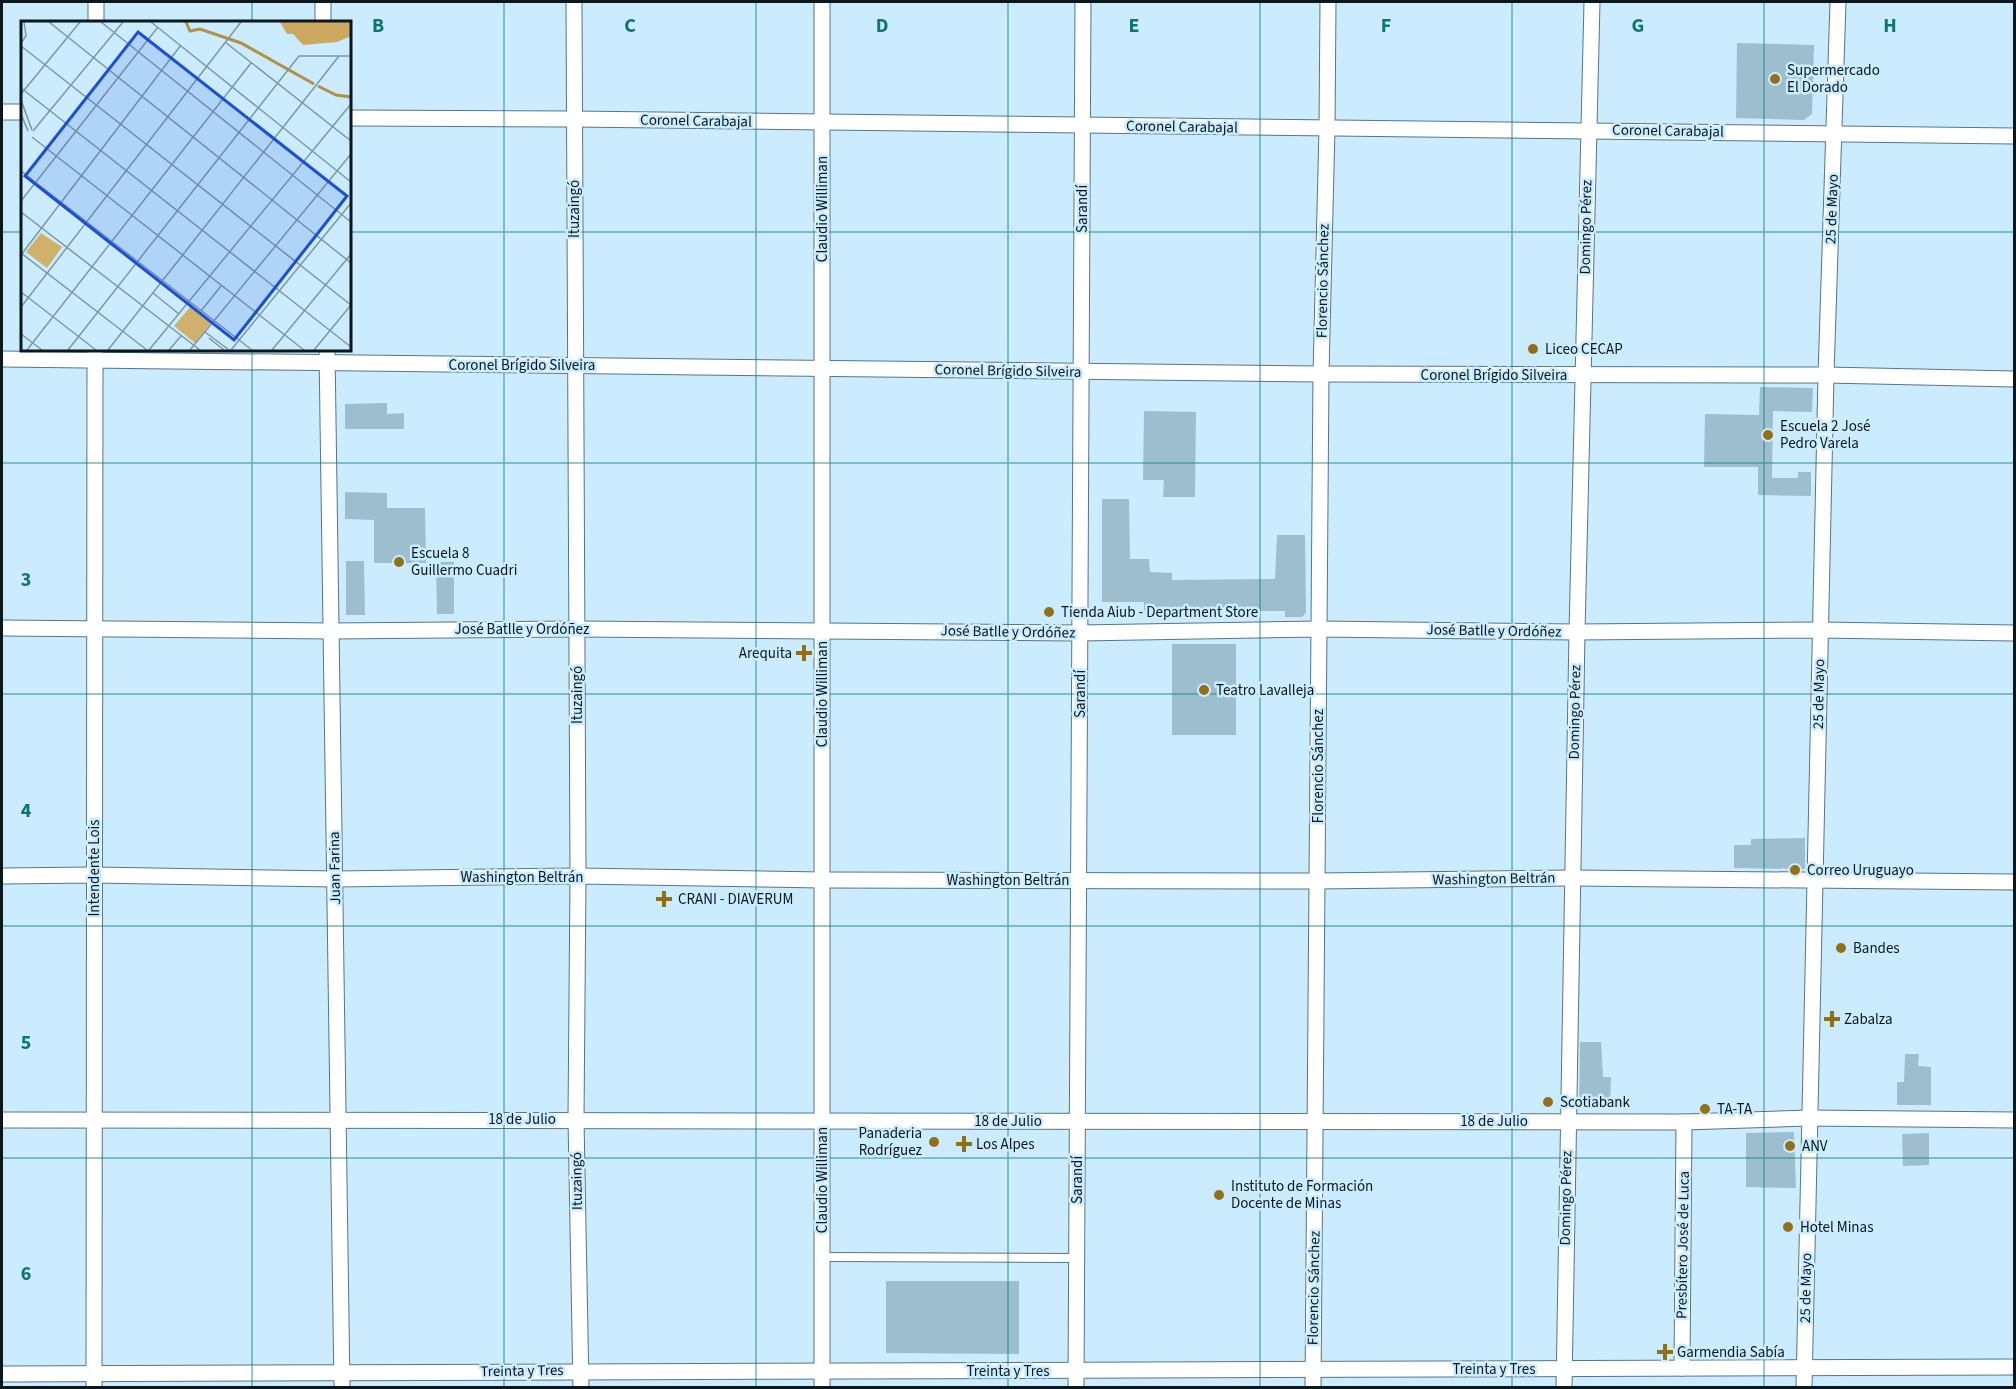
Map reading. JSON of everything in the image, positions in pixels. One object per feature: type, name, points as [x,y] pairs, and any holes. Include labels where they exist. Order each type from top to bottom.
[{"type":"street","points":[[96,2],[96,21]]},
{"type":"street","points":[[323,2],[323,21]]},
{"type":"street","name":"Ituzaingó","points":[[574,2],[578,876],[576,1119],[581,1388]]},
{"type":"street","name":"Claudio Williman","points":[[822,2],[822,1388]]},
{"type":"street","name":"Sarandí","points":[[1076,1388],[1083,2]]},
{"type":"street","name":"Florencio Sánchez","points":[[1313,1388],[1318,629],[1328,2]]},
{"type":"street","name":"Domingo Pérez","points":[[1564,1388],[1567,1121],[1592,2]]},
{"type":"street","name":"25 de Mayo","points":[[1804,1388],[1808,1118],[1816,879],[1826,375],[1838,2]]},
{"type":"street","points":[[2,112],[21,112]]},
{"type":"street","name":"Coronel Carabajal","points":[[351,118],[573,118],[822,123],[2014,136]]},
{"type":"street","name":"Coronel Brígido Silveira","points":[[2,359],[95,354],[328,357],[575,365],[822,369],[1321,375],[1826,375],[2014,379]]},
{"type":"street","name":"Intendente Lois","points":[[94,1381],[95,354]]},
{"type":"street","name":"Juan Farina","points":[[328,357],[341,1380]]},
{"type":"street","name":"José Batlle y Ordóñez","points":[[2,628],[331,631],[822,630],[1080,633],[1318,629],[1577,632],[1821,630],[2014,633]]},
{"type":"street","name":"Washington Beltrán","points":[[2,876],[94,875],[335,879],[578,876],[822,880],[1318,881],[1572,878],[2014,882]]},
{"type":"street","name":"18 de Julio","points":[[2,1120],[1684,1122],[1808,1118],[2014,1120]]},
{"type":"street","name":"Presbítero José de Luca","points":[[1682,1368],[1684,1122]]},
{"type":"street","name":"Treinta y Tres","points":[[2,1374],[94,1381],[341,1380],[581,1371],[2014,1367]]},
{"type":"lane","points":[[822,1257],[1077,1258]]},
{"type":"building","name":"Supermercado El Dorado","points":[[1737,43],[1814,45],[1812,114],[1804,120],[1736,118]]},
{"type":"building","points":[[1760,387],[1813,388],[1812,412],[1773,411],[1772,478],[1798,478],[1798,472],[1811,472],[1811,496],[1758,495],[1758,467],[1704,467],[1705,414],[1759,415]]},
{"type":"building","points":[[387,403],[387,414],[404,413],[404,429],[345,429],[345,404]]},
{"type":"building","points":[[1144,411],[1196,412],[1195,497],[1163,497],[1164,480],[1143,480]]},
{"type":"building","points":[[345,492],[387,493],[387,508],[425,508],[426,563],[374,563],[374,520],[345,519]]},
{"type":"building","points":[[1102,499],[1129,499],[1130,559],[1149,559],[1150,572],[1172,573],[1172,580],[1275,579],[1277,535],[1305,535],[1306,613],[1302,617],[1285,617],[1285,611],[1144,611],[1144,602],[1102,602]]},
{"type":"building","points":[[346,561],[364,561],[365,615],[346,615]]},
{"type":"building","points":[[436,562],[454,562],[454,614],[437,614]]},
{"type":"building","name":"Teatro Lavalleja","points":[[1172,644],[1236,644],[1236,735],[1172,735]]},
{"type":"building","points":[[1805,838],[1805,869],[1734,868],[1734,845],[1751,845],[1751,839]]},
{"type":"building","points":[[1580,1042],[1601,1042],[1603,1077],[1611,1077],[1610,1108],[1579,1108]]},
{"type":"building","points":[[1905,1054],[1919,1054],[1918,1066],[1931,1067],[1931,1105],[1897,1105],[1897,1082],[1904,1082]]},
{"type":"building","points":[[1794,1132],[1796,1188],[1746,1187],[1746,1133]]},
{"type":"building","points":[[1929,1133],[1929,1165],[1903,1166],[1902,1134]]},
{"type":"building","points":[[886,1281],[1019,1281],[1019,1354],[886,1353]]},
{"type":"place","name":"Supermercado El Dorado","points":[[1775,79]]},
{"type":"place","name":"Liceo CECAP","points":[[1533,349]]},
{"type":"place","name":"Escuela 2 José Pedro Varela","points":[[1768,435]]},
{"type":"place","name":"Escuela 8 Guillermo Cuadri","points":[[399,562]]},
{"type":"place","name":"Tienda Aiub - Department Store","points":[[1049,612]]},
{"type":"place","name":"Arequita","points":[[804,653]]},
{"type":"place","name":"Teatro Lavalleja","points":[[1204,690]]},
{"type":"place","name":"Correo Uruguayo","points":[[1795,870]]},
{"type":"place","name":"CRANI - DIAVERUM","points":[[664,899]]},
{"type":"place","name":"Bandes","points":[[1841,948]]},
{"type":"place","name":"Zabalza","points":[[1832,1019]]},
{"type":"place","name":"Scotiabank","points":[[1548,1102]]},
{"type":"place","name":"TA-TA","points":[[1705,1109]]},
{"type":"place","name":"Panaderia Rodríguez","points":[[934,1142]]},
{"type":"place","name":"Los Alpes","points":[[964,1144]]},
{"type":"place","name":"ANV","points":[[1790,1146]]},
{"type":"place","name":"Instituto de Formación Docente de Minas","points":[[1219,1195]]},
{"type":"place","name":"Hotel Minas","points":[[1788,1227]]},
{"type":"place","name":"Garmendia Sabía","points":[[1665,1352]]}]
